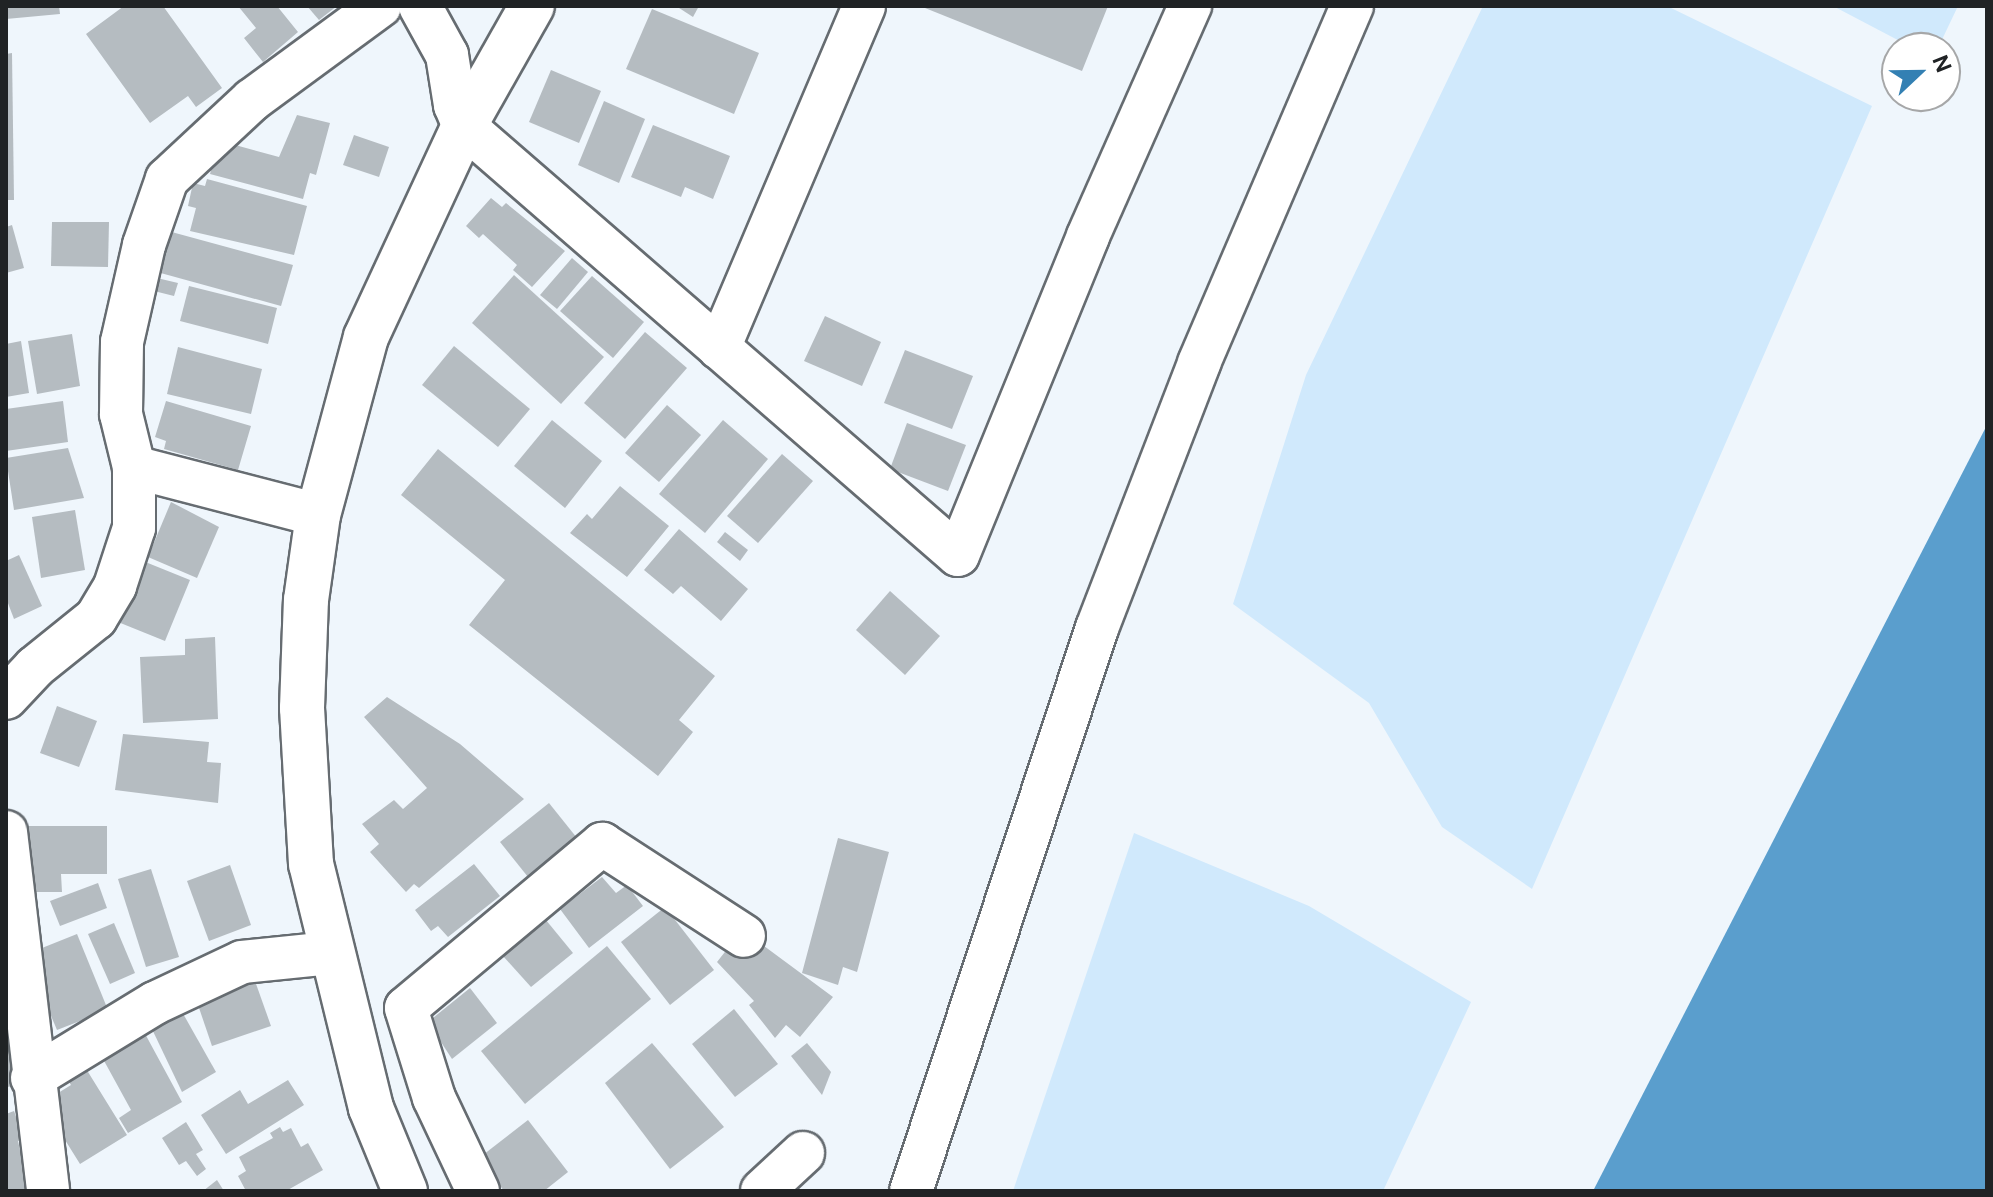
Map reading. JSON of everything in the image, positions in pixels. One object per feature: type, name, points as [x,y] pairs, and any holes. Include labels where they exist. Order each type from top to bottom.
[{"type":"street","points":[[6,698],[35,667],[96,618],[115,586],[134,528],[134,467],[121,414],[122,342],[144,245],[167,179],[252,100],[380,6]]},
{"type":"street","points":[[420,6],[447,55],[455,105],[464,126],[958,555],[1088,236],[1190,6]]},
{"type":"street","points":[[405,1191],[371,1108],[311,864],[302,708],[306,600],[318,515],[366,337],[464,126],[532,6]]},
{"type":"street","points":[[719,348],[864,6]]},
{"type":"street","points":[[911,1191],[1097,628],[1199,363],[1352,6]]},
{"type":"street","points":[[134,467],[318,515]]},
{"type":"street","points":[[6,832],[32,1078],[48,1191]]},
{"type":"street","points":[[478,1191],[434,1098],[406,1008],[602,844],[744,936]]},
{"type":"street","points":[[32,1078],[155,1003],[242,962],[331,953]]},
{"type":"street","points":[[762,1191],[803,1153]]},
{"type":"shaded area","points":[[1483,6],[1667,6],[1872,106],[1532,889],[1442,827],[1369,703],[1233,604],[1306,375]]},
{"type":"shaded area","points":[[1833,6],[1958,6],[1946,32],[1883,32]]},
{"type":"shaded area","points":[[1134,833],[1309,906],[1471,1002],[1383,1191],[1013,1191]]},
{"type":"water","points":[[1987,425],[1987,1191],[1593,1191]]},
{"type":"building","points":[[6,6],[59,6],[60,14],[6,19]]},
{"type":"building","points":[[124,6],[163,6],[222,88],[196,107],[188,96],[150,123],[86,34]]},
{"type":"building","points":[[238,6],[277,6],[298,32],[263,62],[244,38],[256,28]]},
{"type":"building","points":[[307,6],[337,6],[319,20]]},
{"type":"building","points":[[676,6],[699,6],[693,17]]},
{"type":"building","points":[[920,6],[1108,6],[1082,71]]},
{"type":"building","points":[[652,9],[759,53],[734,114],[626,69]]},
{"type":"building","points":[[12,53],[14,200],[6,200],[6,54]]},
{"type":"building","points":[[551,70],[601,91],[579,143],[529,122]]},
{"type":"building","points":[[604,101],[645,119],[619,183],[578,165]]},
{"type":"building","points":[[297,115],[330,123],[316,175],[310,173],[303,199],[210,174],[216,153],[225,155],[228,143],[279,157]]},
{"type":"building","points":[[653,125],[730,156],[713,199],[685,187],[681,197],[631,177]]},
{"type":"building","points":[[354,135],[389,147],[379,177],[343,165]]},
{"type":"building","points":[[207,179],[307,206],[294,255],[190,231],[196,208],[188,206],[193,183],[205,186]]},
{"type":"building","points":[[491,198],[502,207],[506,203],[565,251],[532,287],[513,270],[517,265],[483,234],[479,238],[466,226]]},
{"type":"building","points":[[52,222],[109,222],[108,267],[51,266]]},
{"type":"building","points":[[12,225],[24,268],[6,273],[6,227]]},
{"type":"building","points":[[168,231],[293,265],[281,306],[157,272]]},
{"type":"building","points":[[572,258],[588,272],[557,309],[540,295]]},
{"type":"building","points":[[514,275],[604,357],[561,404],[472,323]]},
{"type":"building","points":[[592,276],[644,322],[613,358],[560,311]]},
{"type":"building","points":[[157,278],[178,283],[174,296],[154,291]]},
{"type":"building","points":[[189,286],[277,308],[268,344],[180,321]]},
{"type":"building","points":[[825,316],[881,342],[862,386],[804,361]]},
{"type":"building","points":[[645,332],[687,368],[625,439],[584,403]]},
{"type":"building","points":[[72,334],[80,386],[37,394],[28,341]]},
{"type":"building","points":[[21,341],[29,393],[6,397],[6,344]]},
{"type":"building","points":[[454,346],[530,409],[498,447],[422,385]]},
{"type":"building","points":[[178,347],[262,369],[251,414],[167,394]]},
{"type":"building","points":[[905,350],[973,376],[952,429],[884,403]]},
{"type":"building","points":[[63,401],[68,442],[6,451],[6,409]]},
{"type":"building","points":[[166,401],[251,426],[238,470],[164,449],[166,441],[155,437]]},
{"type":"building","points":[[667,405],[701,435],[659,482],[625,453]]},
{"type":"building","points":[[552,420],[602,461],[565,508],[514,466]]},
{"type":"building","points":[[723,420],[768,459],[705,533],[659,494]]},
{"type":"building","points":[[907,423],[966,445],[948,491],[890,469]]},
{"type":"building","points":[[68,448],[84,498],[14,510],[6,458]]},
{"type":"building","points":[[438,449],[715,676],[679,720],[693,732],[658,776],[469,625],[505,580],[401,495]]},
{"type":"building","points":[[782,454],[813,481],[758,543],[727,516]]},
{"type":"building","points":[[620,486],[669,526],[627,577],[570,533],[587,514],[592,519]]},
{"type":"building","points":[[171,502],[219,527],[197,578],[148,557]]},
{"type":"building","points":[[75,510],[85,570],[41,578],[32,517]]},
{"type":"building","points":[[679,529],[748,589],[721,621],[681,586],[673,594],[644,570]]},
{"type":"building","points":[[725,532],[748,550],[740,561],[717,542]]},
{"type":"building","points":[[19,555],[42,606],[14,619],[6,598],[6,561]]},
{"type":"building","points":[[133,557],[190,580],[165,641],[118,622]]},
{"type":"building","points":[[890,591],[940,636],[905,675],[856,630]]},
{"type":"building","points":[[215,637],[218,719],[143,723],[140,657],[185,655],[185,639]]},
{"type":"building","points":[[387,697],[460,744],[524,799],[419,888],[414,884],[406,892],[370,852],[379,844],[362,824],[394,800],[403,809],[427,788],[364,717]]},
{"type":"building","points":[[57,706],[97,721],[79,767],[40,753]]},
{"type":"building","points":[[123,734],[209,742],[207,762],[221,763],[218,803],[115,790]]},
{"type":"building","points":[[549,803],[577,838],[528,877],[500,842]]},
{"type":"building","points":[[23,826],[107,826],[107,874],[61,874],[62,892],[22,892]]},
{"type":"building","points":[[838,838],[889,852],[857,972],[843,967],[838,985],[802,973]]},
{"type":"building","points":[[474,864],[500,896],[448,937],[438,926],[431,931],[415,910]]},
{"type":"building","points":[[230,865],[251,925],[209,941],[187,881]]},
{"type":"building","points":[[151,869],[179,957],[146,967],[118,879]]},
{"type":"building","points":[[602,877],[616,893],[627,885],[643,906],[589,948],[560,909]]},
{"type":"building","points":[[98,883],[107,908],[60,926],[50,901]]},
{"type":"building","points":[[665,907],[714,970],[670,1005],[621,942]]},
{"type":"building","points":[[541,914],[573,953],[531,987],[502,955]]},
{"type":"building","points":[[114,923],[135,973],[110,984],[88,934]]},
{"type":"building","points":[[77,934],[108,1010],[57,1030],[36,980],[32,952]]},
{"type":"building","points":[[752,937],[833,997],[800,1037],[786,1025],[775,1038],[749,1005],[754,1001],[717,962],[728,948]]},
{"type":"building","points":[[607,946],[651,999],[525,1104],[481,1051]]},
{"type":"building","points":[[255,981],[271,1026],[212,1046],[197,1002]]},
{"type":"building","points":[[470,988],[497,1023],[452,1059],[428,1022]]},
{"type":"building","points":[[177,1003],[216,1072],[182,1092],[151,1027]]},
{"type":"building","points":[[734,1009],[778,1064],[735,1097],[692,1044]]},
{"type":"building","points":[[6,1023],[12,1023],[17,1086],[6,1087]]},
{"type":"building","points":[[143,1030],[182,1102],[128,1133],[119,1118],[131,1110],[97,1048]]},
{"type":"building","points":[[652,1043],[724,1127],[670,1169],[605,1083]]},
{"type":"building","points":[[807,1043],[831,1072],[822,1095],[791,1056]]},
{"type":"building","points":[[80,1059],[127,1135],[80,1164],[42,1103],[71,1085],[62,1070]]},
{"type":"building","points":[[288,1080],[304,1105],[226,1154],[201,1115],[240,1090],[248,1104]]},
{"type":"building","points":[[14,1111],[24,1139],[18,1141],[29,1191],[6,1191],[6,1114]]},
{"type":"building","points":[[528,1120],[568,1172],[544,1191],[504,1191],[479,1158]]},
{"type":"building","points":[[186,1122],[203,1150],[196,1154],[206,1169],[197,1176],[186,1161],[179,1165],[162,1138]]},
{"type":"building","points":[[280,1127],[283,1132],[291,1128],[301,1147],[308,1143],[323,1170],[286,1191],[246,1191],[238,1176],[246,1171],[239,1157],[273,1138],[270,1133]]},
{"type":"building","points":[[217,1180],[224,1191],[203,1191]]}]
